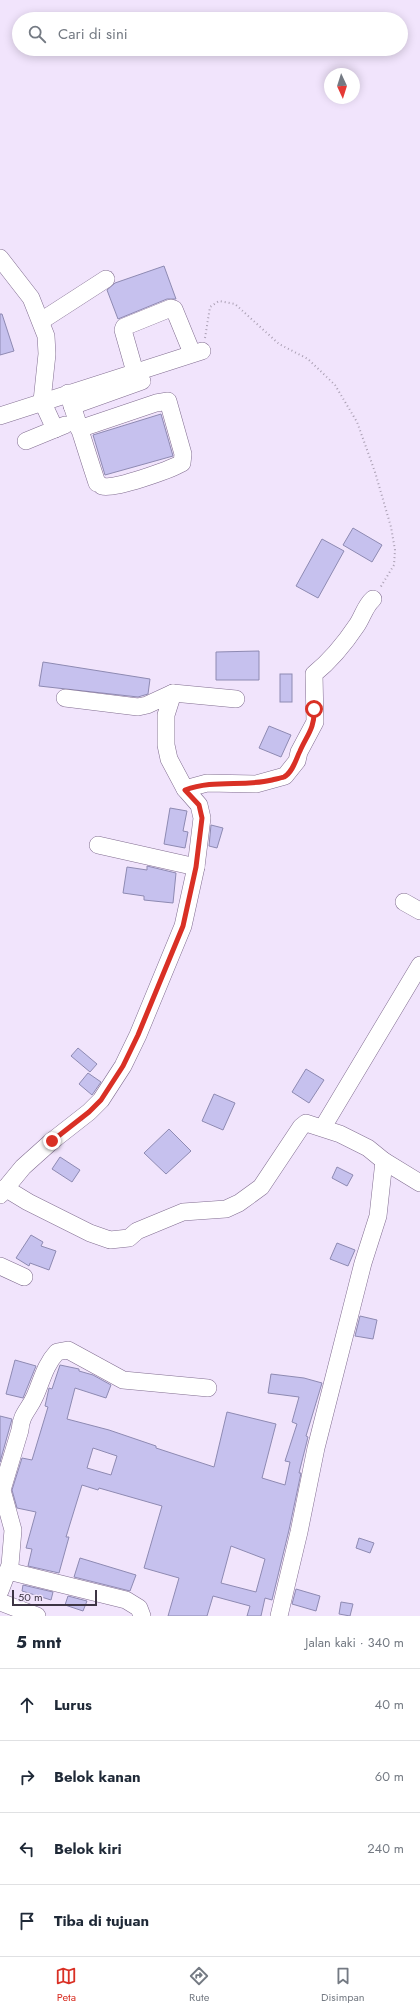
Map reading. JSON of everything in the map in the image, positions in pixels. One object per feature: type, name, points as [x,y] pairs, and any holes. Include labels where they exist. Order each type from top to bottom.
[{"type":"street","points":[[0,258],[31,298],[46,336],[47,354],[42,401],[67,428],[97,483],[102,486],[113,487],[170,470],[182,463],[183,454],[168,401],[67,428],[26,441]]},
{"type":"street","points":[[41,321],[106,279]]},
{"type":"street","points":[[0,416],[42,401],[70,400],[143,373],[197,352],[174,309],[171,308],[124,328],[143,373],[156,403]]},
{"type":"street","points":[[67,428],[70,400]]},
{"type":"street","points":[[185,790],[207,783],[256,784],[285,776],[297,761],[299,752],[315,722],[314,674],[324,666],[342,646],[360,621],[366,606],[374,599]]},
{"type":"street","points":[[173,693],[166,715],[166,745],[169,759],[185,790],[199,805],[202,818],[196,867],[183,926],[138,1035],[123,1066],[101,1100],[89,1112],[52,1141],[23,1167],[2,1191],[28,1202],[90,1233],[110,1240],[129,1238],[137,1231],[183,1212],[226,1209],[239,1204],[261,1187],[301,1127],[306,1123],[323,1127],[368,1148],[384,1161],[420,1183]]},
{"type":"street","points":[[65,698],[138,707],[147,705],[173,693],[236,699]]},
{"type":"street","points":[[98,845],[196,867]]},
{"type":"street","points":[[404,902],[420,911]]},
{"type":"street","points":[[323,1127],[420,965]]},
{"type":"street","points":[[279,1616],[299,1532],[316,1448],[363,1263],[378,1216],[384,1161]]},
{"type":"street","points":[[0,1266],[24,1277]]},
{"type":"street","points":[[0,1592],[8,1571],[13,1530],[2,1490],[24,1412],[34,1397],[44,1371],[53,1357],[62,1350],[68,1350],[123,1380],[208,1388]]},
{"type":"street","points":[[8,1571],[126,1600],[139,1608],[142,1616]]},
{"type":"street","points":[[0,1602],[37,1616]]},
{"type":"path","points":[[197,352],[205,346],[207,318],[210,307],[219,301],[226,301],[235,304],[279,344],[308,359],[335,385],[358,422],[375,472],[391,527],[395,550],[394,565],[374,599]]},
{"type":"building","points":[[164,266],[176,299],[167,299],[118,319],[107,290],[115,283]]},
{"type":"building","points":[[0,314],[2,314],[14,351],[0,355]]},
{"type":"building","points":[[161,414],[173,456],[105,475],[93,435]]},
{"type":"building","points":[[353,528],[382,545],[372,562],[343,545]]},
{"type":"building","points":[[322,539],[344,551],[318,598],[296,586]]},
{"type":"building","points":[[259,651],[259,680],[216,680],[216,652]]},
{"type":"building","points":[[43,662],[150,679],[148,694],[138,697],[39,686]]},
{"type":"building","points":[[280,674],[292,674],[292,702],[280,702]]},
{"type":"building","points":[[269,726],[291,735],[281,757],[259,748]]},
{"type":"building","points":[[170,808],[187,811],[183,831],[188,832],[185,848],[164,844]]},
{"type":"building","points":[[211,825],[223,828],[217,848],[209,846]]},
{"type":"building","points":[[147,866],[176,873],[173,903],[144,900],[144,896],[123,893],[127,867],[147,870]]},
{"type":"building","points":[[78,1048],[97,1064],[90,1072],[71,1056]]},
{"type":"building","points":[[306,1069],[324,1080],[309,1103],[292,1092]]},
{"type":"building","points":[[88,1073],[101,1082],[92,1095],[79,1084]]},
{"type":"building","points":[[214,1094],[235,1103],[223,1130],[202,1121]]},
{"type":"building","points":[[169,1129],[191,1151],[166,1174],[144,1153]]},
{"type":"building","points":[[60,1157],[80,1170],[72,1182],[52,1169]]},
{"type":"building","points":[[337,1167],[353,1175],[347,1186],[332,1178]]},
{"type":"building","points":[[31,1235],[43,1242],[41,1246],[56,1251],[49,1270],[30,1263],[29,1266],[16,1258]]},
{"type":"building","points":[[337,1243],[355,1250],[348,1266],[330,1259]]},
{"type":"building","points":[[360,1316],[377,1320],[373,1339],[355,1336]]},
{"type":"building","points":[[15,1360],[36,1366],[23,1398],[6,1394]]},
{"type":"building","points":[[60,1365],[79,1369],[79,1371],[93,1375],[111,1385],[106,1398],[75,1388],[67,1419],[109,1430],[156,1446],[156,1448],[214,1467],[227,1412],[276,1424],[262,1478],[285,1485],[290,1462],[285,1461],[297,1424],[292,1422],[299,1397],[268,1393],[271,1374],[304,1378],[322,1383],[306,1436],[308,1437],[299,1473],[301,1473],[272,1600],[265,1598],[261,1616],[247,1616],[250,1606],[213,1596],[207,1616],[168,1616],[179,1578],[144,1568],[162,1506],[99,1488],[98,1490],[82,1485],[66,1537],[69,1537],[59,1573],[28,1566],[32,1549],[26,1548],[36,1512],[17,1508],[12,1490],[22,1458],[32,1460],[48,1407],[45,1406],[49,1388],[52,1389]],"holes":[[[93,1448],[117,1456],[111,1475],[87,1468]],[[231,1546],[265,1559],[256,1592],[221,1583]]]},
{"type":"building","points":[[0,1416],[12,1419],[0,1462]]},
{"type":"building","points":[[359,1538],[374,1543],[370,1553],[356,1548]]},
{"type":"building","points":[[80,1558],[136,1575],[130,1591],[74,1577]]},
{"type":"building","points":[[23,1585],[53,1592],[51,1600],[22,1591]]},
{"type":"building","points":[[296,1589],[320,1596],[316,1611],[292,1604]]},
{"type":"building","points":[[68,1596],[87,1601],[83,1611],[65,1605]]},
{"type":"building","points":[[341,1602],[353,1604],[350,1616],[339,1614]]},
{"type":"route","points":[[52,1141],[89,1112],[101,1100],[123,1066],[173,953],[183,926],[190,899],[196,867],[202,818],[199,805],[185,790],[198,784],[256,784],[285,776],[297,761],[299,752],[315,722],[314,709]]}]
